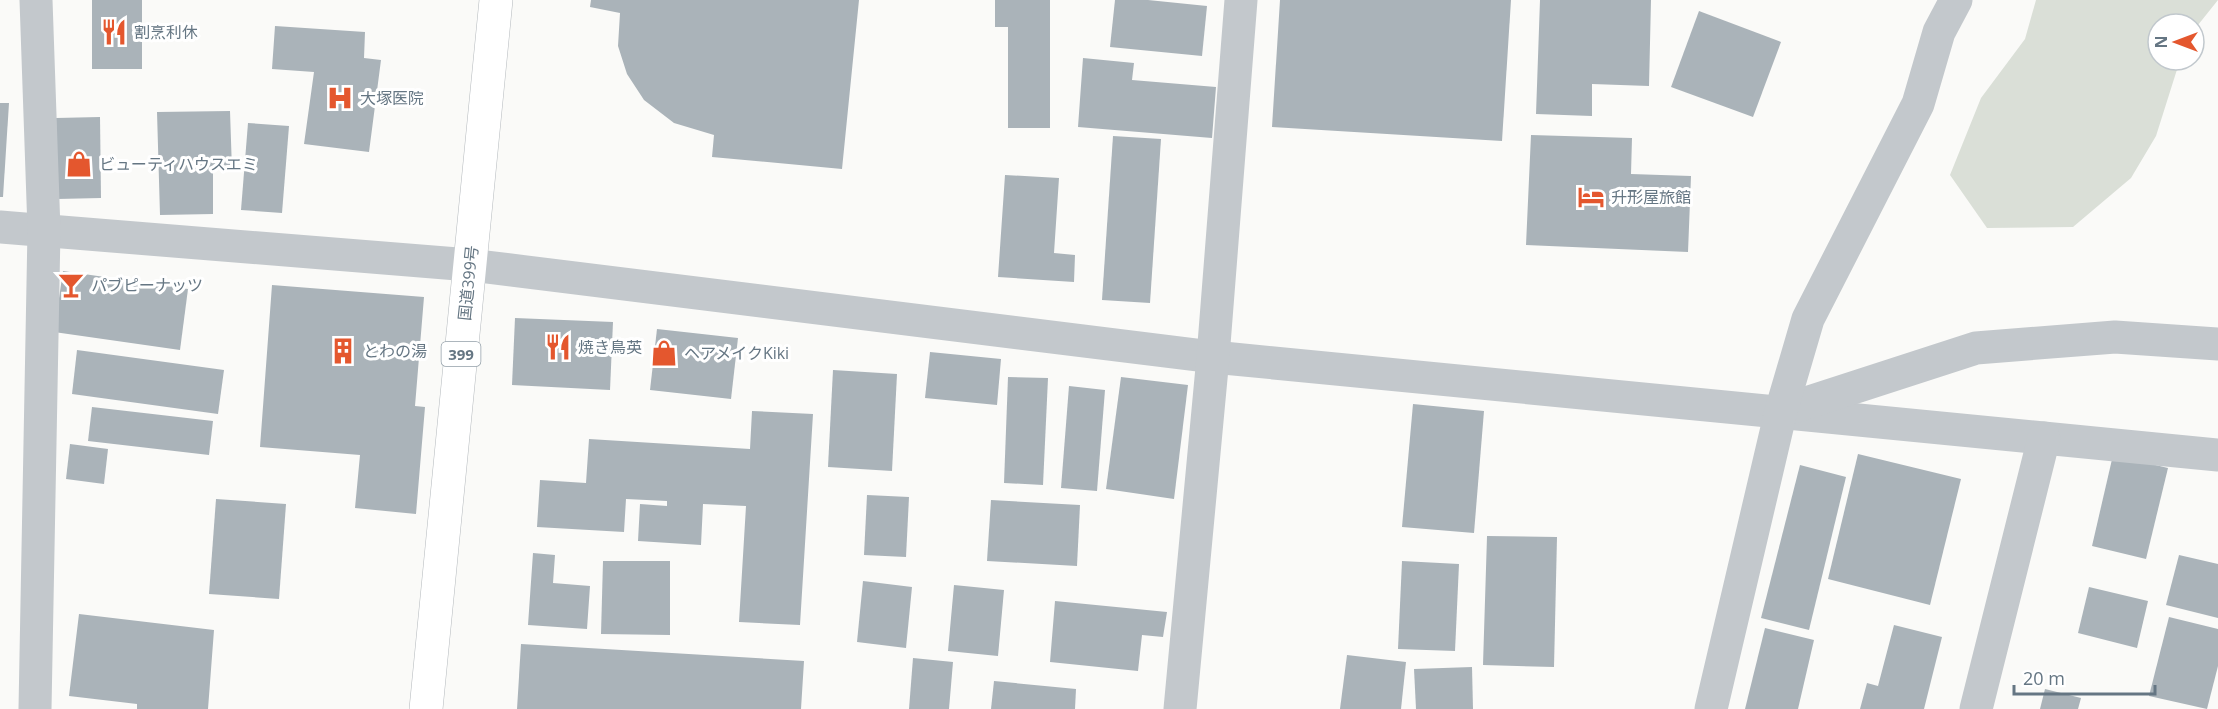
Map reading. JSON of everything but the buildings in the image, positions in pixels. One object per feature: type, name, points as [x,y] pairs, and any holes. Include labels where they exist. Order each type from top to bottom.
[{"type":"highway","name":"国道399号","points":[[426,709],[496,0]]},
{"type":"street","points":[[35,709],[44,230],[36,0]]},
{"type":"street","points":[[1180,709],[1213,357],[1241,0]]},
{"type":"street","points":[[1711,709],[1781,411],[1808,319],[1918,104],[1939,32],[1956,0]]},
{"type":"street","points":[[0,226],[470,265],[1213,357],[2218,455]]},
{"type":"street","points":[[1781,411],[1976,348],[2115,337],[2218,345]]},
{"type":"street","points":[[1976,709],[2044,438]]},
{"type":"shaded area","points":[[2036,0],[2218,0],[2206,15],[2206,12],[2146,12],[2146,72],[2176,72],[2156,136],[2131,178],[2073,227],[1987,228],[1950,175],[1981,98],[2025,39]]},
{"type":"place","name":"割烹利休","points":[[114,32]]},
{"type":"place","name":"大塚医院","points":[[340,98]]},
{"type":"place","name":"ビューティハウスエミ","points":[[79,164]]},
{"type":"place","name":"升形屋旅館","points":[[1591,197]]},
{"type":"place","name":"パブピーナッツ","points":[[71,285]]},
{"type":"place","name":"焼き鳥英","points":[[558,347]]},
{"type":"place","name":"とわの湯","points":[[343,351]]},
{"type":"place","name":"ヘアメイクKiki","points":[[664,353]]}]
